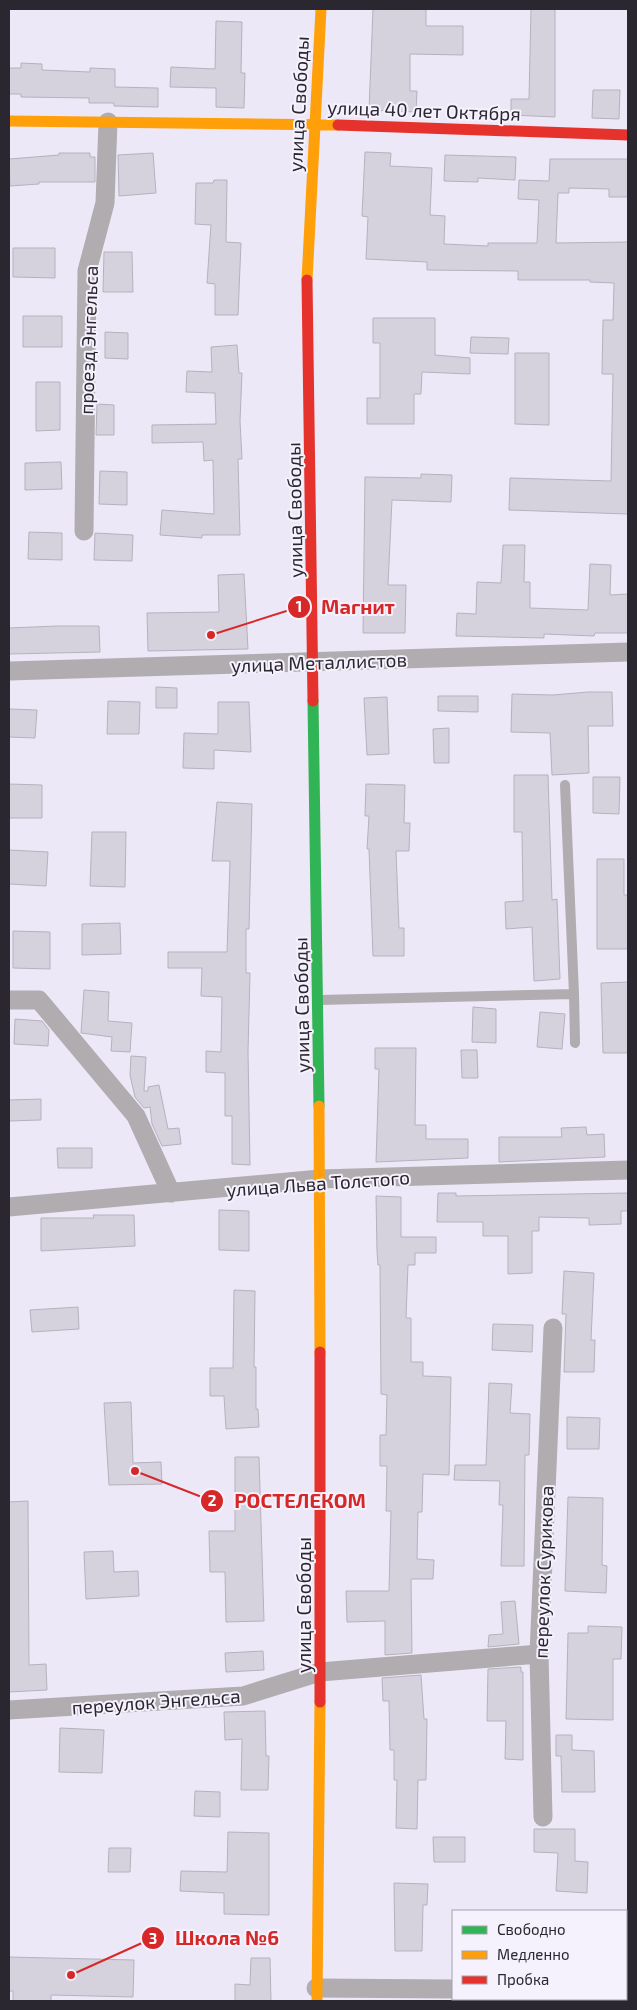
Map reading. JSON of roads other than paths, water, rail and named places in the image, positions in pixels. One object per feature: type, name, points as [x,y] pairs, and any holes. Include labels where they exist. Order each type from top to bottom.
[{"type":"street","name":"улица Свободы","points":[[317,1994],[320,1672],[320,1180],[307,260],[321,9]]},
{"type":"street","name":"улица 40 лет Октября","points":[[9,121],[314,124],[628,136]]},
{"type":"street","name":"проезд Энгельса","points":[[84,531],[87,271],[105,203],[108,122]]},
{"type":"street","name":"улица Металлистов","points":[[9,671],[628,652]]},
{"type":"street","points":[[9,1000],[39,1000],[136,1116],[170,1193]]},
{"type":"street","name":"улица Льва Толстого","points":[[9,1207],[320,1180],[628,1170]]},
{"type":"street","name":"переулок Сурикова","points":[[543,1817],[539,1654],[553,1328]]},
{"type":"street","name":"переулок Энгельса","points":[[9,1710],[243,1696],[320,1672],[539,1654]]},
{"type":"street","points":[[317,1994],[452,1989]]},
{"type":"lane","points":[[565,785],[575,1043]]},
{"type":"lane","points":[[318,1000],[574,994]]},
{"type":"place","name":"Магнит","points":[[211,635]]},
{"type":"place","name":"РОСТЕЛЕКОМ","points":[[135,1471]]},
{"type":"place","name":"Школа №6","points":[[71,1975]]}]
